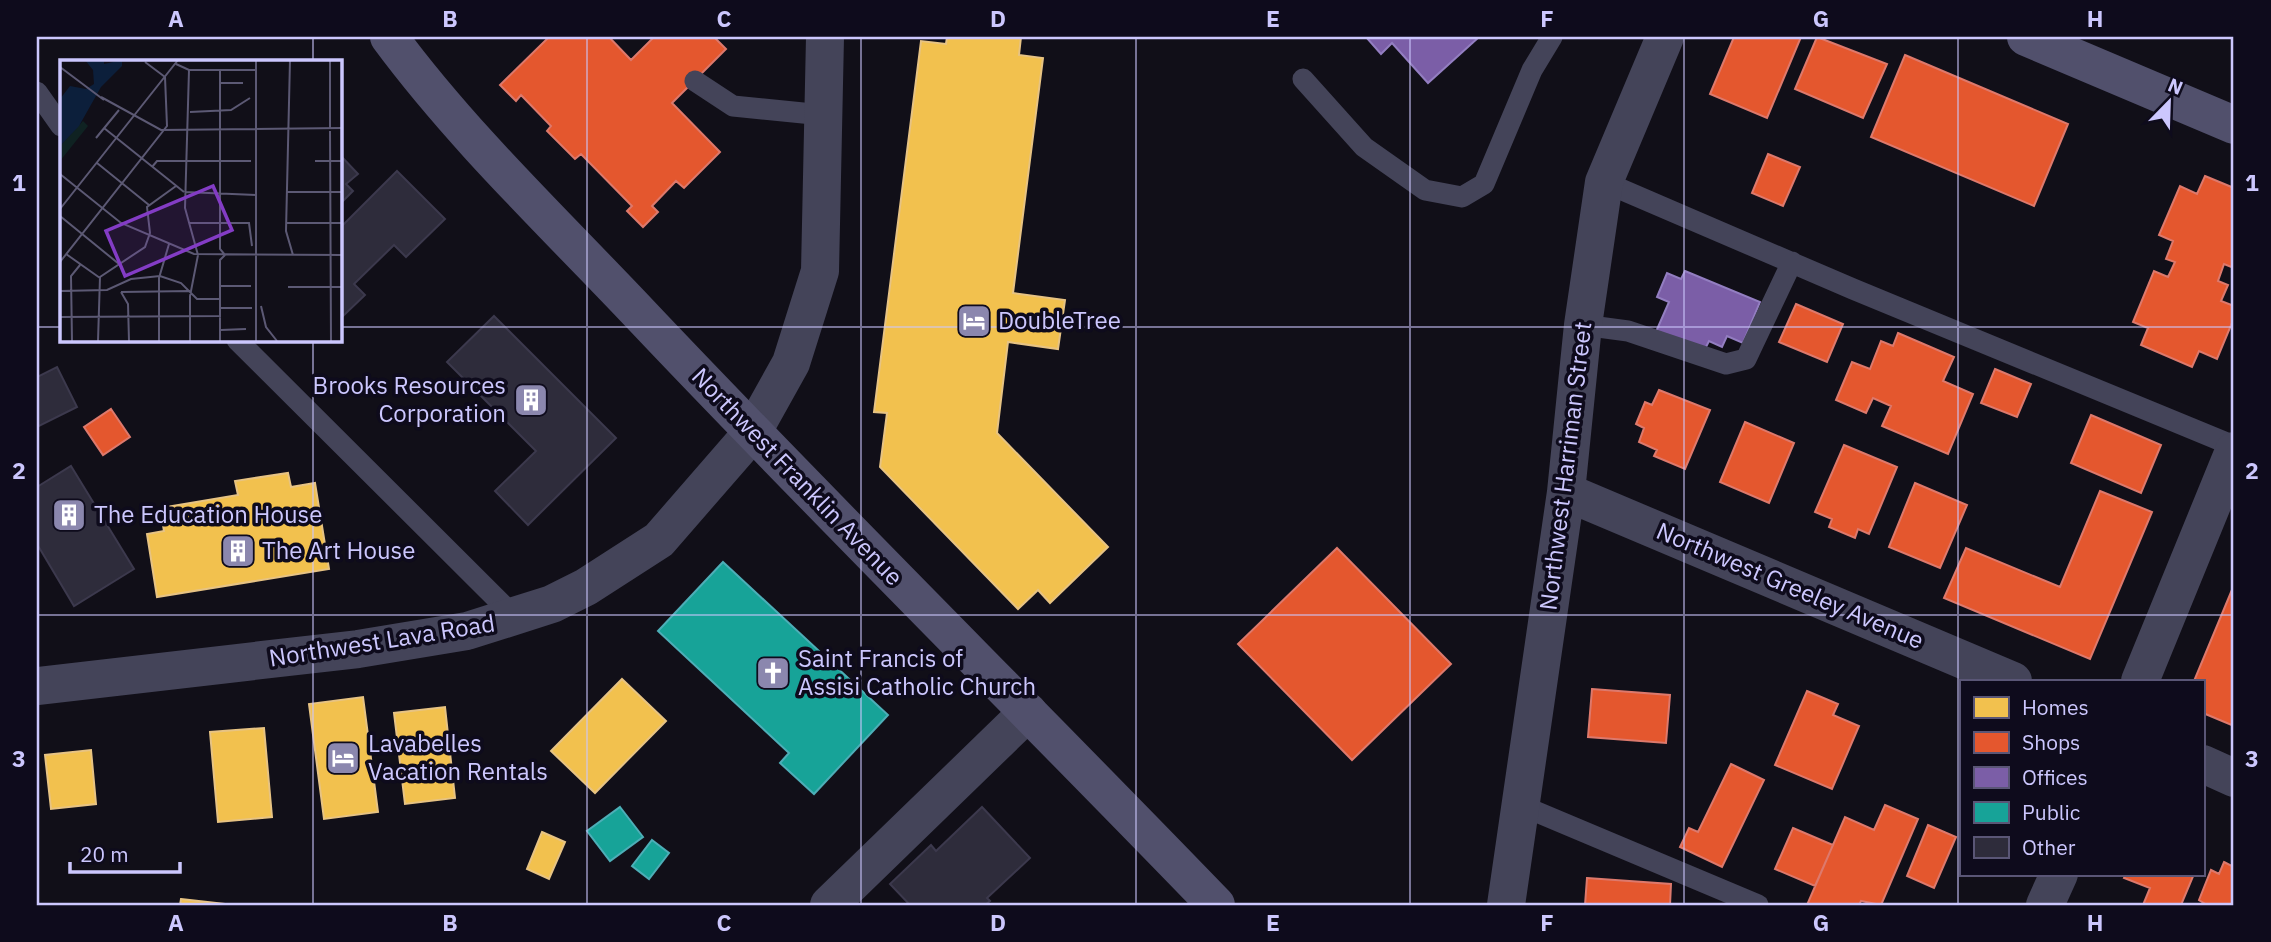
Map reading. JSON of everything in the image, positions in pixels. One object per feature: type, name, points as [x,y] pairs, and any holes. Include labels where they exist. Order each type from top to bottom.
[{"type":"street","name":"Northwest Franklin Avenue","points":[[389,37],[417,74],[515,182],[752,433],[1216,905]]},
{"type":"street","name":"Northwest Lava Road","points":[[37,686],[358,649],[467,631],[516,618],[586,587],[659,540],[752,433],[791,363],[820,271],[823,37]]},
{"type":"street","name":"Northwest Harriman Street","points":[[1506,905],[1566,492],[1583,325],[1604,182],[1665,37]]},
{"type":"street","points":[[2026,37],[2234,125]]},
{"type":"street","points":[[2140,680],[2234,449]]},
{"type":"street","name":"Northwest Greeley Avenue","points":[[1566,492],[2011,680]]},
{"type":"street","points":[[829,905],[1028,712]]},
{"type":"street","points":[[2204,764],[2234,778]]},
{"type":"street","points":[[2045,905],[2058,876]]},
{"type":"lane","points":[[1303,79],[1364,147],[1425,190],[1462,197],[1484,184],[1532,70],[1552,37]]},
{"type":"lane","points":[[695,80],[733,106],[823,115]]},
{"type":"lane","points":[[37,92],[60,125]]},
{"type":"lane","points":[[1604,182],[2234,449]]},
{"type":"lane","points":[[1583,325],[1628,331],[1726,364],[1746,359],[1792,262]]},
{"type":"lane","points":[[238,341],[516,618]]},
{"type":"lane","points":[[1520,805],[1758,905]]},
{"type":"building: Homes","name":"DoubleTree","points":[[947,37],[1021,37],[1019,55],[1043,58],[1013,293],[1065,300],[1058,349],[1008,342],[997,433],[1108,547],[1050,603],[1038,590],[1018,609],[880,467],[887,413],[874,412],[921,41],[946,44]]},
{"type":"building: Homes","name":"The Art House","points":[[288,473],[291,487],[315,483],[329,569],[157,597],[147,534],[164,531],[160,508],[238,495],[235,481]]},
{"type":"building: Homes","points":[[622,679],[666,721],[595,793],[551,751]]},
{"type":"building: Homes","name":"Lavabelles Vacation Rentals","points":[[363,697],[378,812],[324,819],[309,704]]},
{"type":"building: Homes","points":[[445,707],[455,798],[405,804],[394,713]]},
{"type":"building: Homes","points":[[264,728],[272,817],[218,822],[210,732]]},
{"type":"building: Homes","points":[[91,750],[96,804],[51,809],[45,755]]},
{"type":"building: Homes","points":[[542,832],[565,842],[549,879],[527,869]]},
{"type":"building: Homes","points":[[181,899],[234,905],[180,905]]},
{"type":"building: Shops","points":[[549,37],[609,37],[631,60],[654,37],[714,37],[726,49],[672,103],[720,152],[684,188],[676,181],[652,206],[658,212],[643,227],[627,211],[632,206],[581,154],[575,159],[547,131],[551,126],[521,95],[516,101],[500,85]]},
{"type":"building: Shops","points":[[1734,37],[1801,37],[1767,118],[1710,94]]},
{"type":"building: Shops","points":[[1817,37],[1887,64],[1863,118],[1795,89]]},
{"type":"building: Shops","points":[[1905,55],[2068,124],[2034,206],[1871,137]]},
{"type":"building: Shops","points":[[1768,154],[1800,167],[1783,206],[1752,193]]},
{"type":"building: Shops","points":[[2205,176],[2234,188],[2234,268],[2224,264],[2218,281],[2228,285],[2221,301],[2234,306],[2234,318],[2217,359],[2199,351],[2192,367],[2141,345],[2148,328],[2133,322],[2154,271],[2168,277],[2175,262],[2166,259],[2173,241],[2159,235],[2180,186],[2197,194]]},
{"type":"building: Shops","points":[[1796,304],[1843,324],[1827,362],[1779,342]]},
{"type":"building: Shops","points":[[1898,333],[1954,357],[1943,381],[1973,394],[1948,454],[1882,426],[1891,406],[1873,398],[1866,413],[1836,400],[1852,362],[1870,369],[1881,341],[1893,346]]},
{"type":"building: Shops","points":[[1995,369],[2031,384],[2017,417],[1981,403]]},
{"type":"building: Shops","points":[[1659,390],[1710,410],[1685,469],[1654,456],[1657,450],[1639,442],[1644,428],[1636,424],[1645,402],[1652,405]]},
{"type":"building: Shops","points":[[111,409],[130,437],[103,455],[84,427]]},
{"type":"building: Shops","points":[[2091,415],[2161,445],[2141,493],[2071,463]]},
{"type":"building: Shops","points":[[1745,422],[1794,443],[1769,503],[1720,482]]},
{"type":"building: Shops","points":[[1844,445],[1897,467],[1869,534],[1858,529],[1855,538],[1829,527],[1832,519],[1815,512]]},
{"type":"building: Shops","points":[[1915,483],[1967,505],[1940,568],[1889,547]]},
{"type":"building: Shops","points":[[2100,491],[2152,512],[2090,659],[1944,598],[1966,548],[2060,587]]},
{"type":"building: Shops","points":[[1337,548],[1451,664],[1352,760],[1238,644]]},
{"type":"building: Shops","points":[[2234,585],[2234,726],[2204,713],[2204,680],[2194,680]]},
{"type":"building: Shops","points":[[1592,689],[1670,695],[1666,743],[1588,737]]},
{"type":"building: Shops","points":[[1807,691],[1838,704],[1833,715],[1859,726],[1832,789],[1775,765]]},
{"type":"building: Shops","points":[[1731,764],[1764,780],[1722,867],[1680,847],[1689,828],[1698,832]]},
{"type":"building: Shops","points":[[1885,805],[1918,819],[1881,905],[1861,901],[1859,905],[1807,905],[1845,817],[1874,830]]},
{"type":"building: Shops","points":[[1928,825],[1956,837],[1934,888],[1907,876]]},
{"type":"building: Shops","points":[[1793,828],[1833,845],[1815,886],[1775,869]]},
{"type":"building: Shops","points":[[2224,862],[2234,867],[2234,905],[2207,905],[2199,900],[2211,870],[2219,874]]},
{"type":"building: Shops","points":[[2193,876],[2181,905],[2143,905],[2150,888],[2124,878]]},
{"type":"building: Shops","points":[[1587,878],[1671,884],[1670,905],[1585,905]]},
{"type":"building: Offices","points":[[1366,37],[1479,37],[1428,83],[1392,43],[1381,54]]},
{"type":"building: Offices","points":[[1685,271],[1760,302],[1743,343],[1727,336],[1722,347],[1709,341],[1703,353],[1655,334],[1669,302],[1657,297],[1667,273],[1681,279]]},
{"type":"building: Public","name":"Saint Francis of Assisi Catholic Church","points":[[723,562],[888,715],[814,794],[780,763],[789,753],[658,631]]},
{"type":"building: Public","points":[[620,807],[643,837],[610,861],[587,831]]},
{"type":"building: Public","points":[[652,840],[669,853],[649,879],[632,866]]},
{"type":"building: Other","points":[[341,156],[358,174],[346,184],[353,191],[341,203]]},
{"type":"building: Other","points":[[397,171],[445,219],[406,257],[394,245],[354,284],[365,295],[341,318],[341,227]]},
{"type":"building: Other","name":"Brooks Resources Corporation","points":[[494,316],[616,438],[528,525],[495,491],[536,451],[447,362]]},
{"type":"building: Other","points":[[57,367],[77,407],[37,427],[37,377]]},
{"type":"building: Other","name":"The Education House","points":[[71,466],[134,569],[74,606],[37,544],[37,487]]},
{"type":"building: Other","points":[[982,807],[1030,858],[987,898],[990,901],[985,905],[910,905],[890,884],[931,845],[936,851]]},
{"type":"place","name":"DoubleTree","points":[[974,321]]},
{"type":"place","name":"Brooks Resources Corporation","points":[[531,400]]},
{"type":"place","name":"The Education House","points":[[69,515]]},
{"type":"place","name":"The Art House","points":[[238,551]]},
{"type":"place","name":"Saint Francis of Assisi Catholic Church","points":[[773,673]]},
{"type":"place","name":"Lavabelles Vacation Rentals","points":[[343,758]]}]
